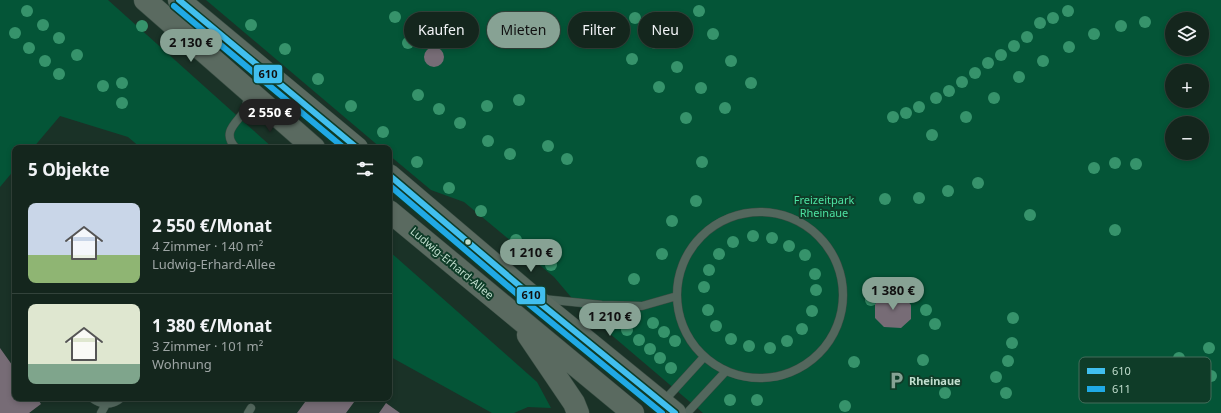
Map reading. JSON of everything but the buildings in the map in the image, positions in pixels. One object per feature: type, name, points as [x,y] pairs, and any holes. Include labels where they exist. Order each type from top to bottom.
[{"type":"main road","points":[[145,0],[311,145]]},
{"type":"main road","points":[[179,0],[353,145]]},
{"type":"main road","points":[[392,178],[664,409]]},
{"type":"main road","name":"Ludwig-Erhard-Allee","points":[[392,213],[633,413]]},
{"type":"main road","name":"Ludwig-Erhard-Allee","points":[[514,315],[574,403],[578,413]]},
{"type":"lane","points":[[234,145],[230,138],[231,126],[244,111],[249,92]]},
{"type":"lane","points":[[753,212],[774,214],[795,220],[813,231],[824,242],[838,267],[842,281],[843,296],[842,310],[837,331],[827,345],[811,361],[791,373],[769,378],[747,378],[726,371],[704,357],[689,340],[680,318],[677,296],[680,271],[691,248],[703,235],[716,225],[732,217],[753,212]]},
{"type":"lane","points":[[535,299],[564,300],[602,305],[642,306],[677,296]]},
{"type":"lane","points":[[664,409],[704,357]]},
{"type":"lane","points":[[687,413],[726,371]]},
{"type":"lane","points":[[96,401],[106,404],[112,404],[116,401]]},
{"type":"lane","points":[[101,413],[106,404]]},
{"type":"green space","points":[[0,0],[108,0],[270,145],[137,145],[128,137],[60,116],[36,145],[12,145],[12,173],[0,187]]},
{"type":"green space","name":"Freizeitpark Rheinaue","points":[[206,0],[1221,0],[1221,413],[703,413],[582,310],[554,277],[464,202],[431,190],[392,158],[392,145],[377,145]]},
{"type":"green space","points":[[392,254],[537,382],[551,408],[528,407],[514,413],[492,413],[392,358]]},
{"type":"transit line","name":"610","points":[[179,0],[353,145]]},
{"type":"transit line","name":"611","points":[[174,6],[340,145]]},
{"type":"transit line","name":"610","points":[[392,178],[535,299],[675,413]]},
{"type":"transit line","name":"611","points":[[392,188],[530,305],[662,413]]},
{"type":"place","name":"Rheinaue","points":[[896,381]]}]
